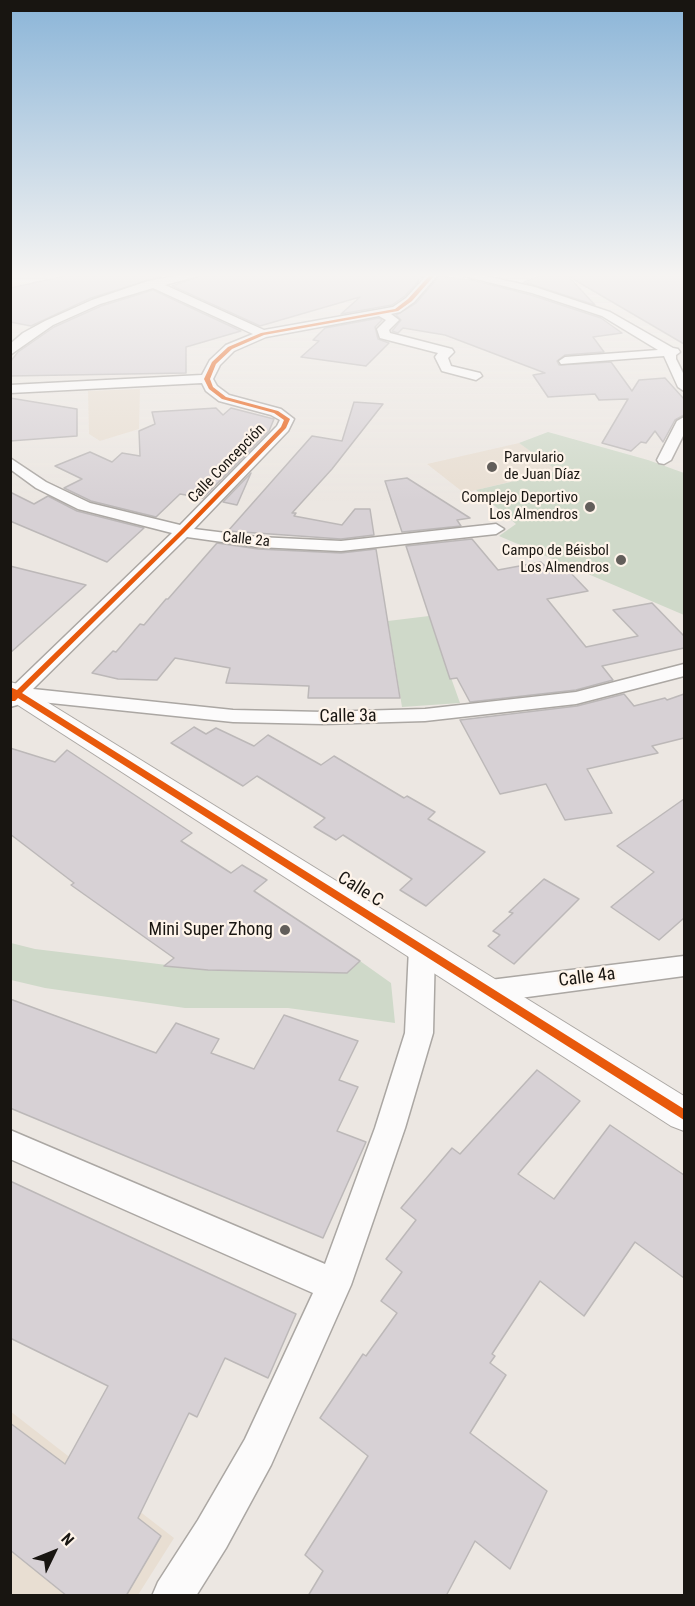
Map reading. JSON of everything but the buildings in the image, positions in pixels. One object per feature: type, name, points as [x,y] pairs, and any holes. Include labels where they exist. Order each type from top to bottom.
[{"type":"street","points":[[10,389],[207,379],[214,363],[227,351]]},
{"type":"street","points":[[444,351],[448,352],[441,357],[446,368],[476,376]]},
{"type":"street","points":[[670,352],[670,359],[684,387]]},
{"type":"street","points":[[565,361],[684,352]]},
{"type":"street","name":"Calle Concepción","points":[[13,695],[182,532],[284,428],[287,419],[276,412],[224,399],[211,388],[207,379]]},
{"type":"street","points":[[664,460],[684,421]]},
{"type":"street","name":"Calle 2a","points":[[10,462],[41,485],[84,506],[182,532],[258,542],[341,546],[496,529]]},
{"type":"street","name":"Calle 3a","points":[[13,695],[233,716],[323,718],[414,715],[576,698],[684,670]]},
{"type":"street","name":"Calle C","points":[[13,695],[422,948],[684,1114]]},
{"type":"street","points":[[172,1596],[213,1534],[258,1452],[333,1285],[390,1128],[419,1033],[422,948]]},
{"type":"street","name":"Calle 4a","points":[[490,991],[684,966]]},
{"type":"street","points":[[10,1144],[333,1285]]},
{"type":"shaded area","points":[[140,389],[139,429],[100,441],[89,434],[88,391]]},
{"type":"shaded area","name":"Parvulario de Juan Díaz","points":[[519,443],[559,470],[464,493],[427,464]]},
{"type":"shaded area","points":[[10,1411],[174,1538],[138,1595],[11,1595]]},
{"type":"green space","name":"Complejo Deportivo Los Almendros","points":[[548,432],[648,460],[684,473],[684,615],[499,536],[516,524],[476,490],[558,471],[519,443]]},
{"type":"green space","points":[[429,616],[460,703],[402,707],[388,621]]},
{"type":"green space","points":[[11,943],[35,949],[208,970],[347,973],[360,961],[391,983],[395,1023],[288,1008],[185,1008],[45,988],[11,980]]},
{"type":"cycle path","points":[[12,699],[182,532],[283,428],[287,419],[276,412],[224,398],[211,388],[207,379],[214,363],[227,351]]},
{"type":"cycle path","points":[[10,689],[684,1115]]},
{"type":"place","name":"Parvulario de Juan Díaz","points":[[492,467]]},
{"type":"place","name":"Complejo Deportivo Los Almendros","points":[[590,507]]},
{"type":"place","name":"Campo de Béisbol Los Almendros","points":[[621,560]]},
{"type":"place","name":"Mini Super Zhong","points":[[285,930]]}]
